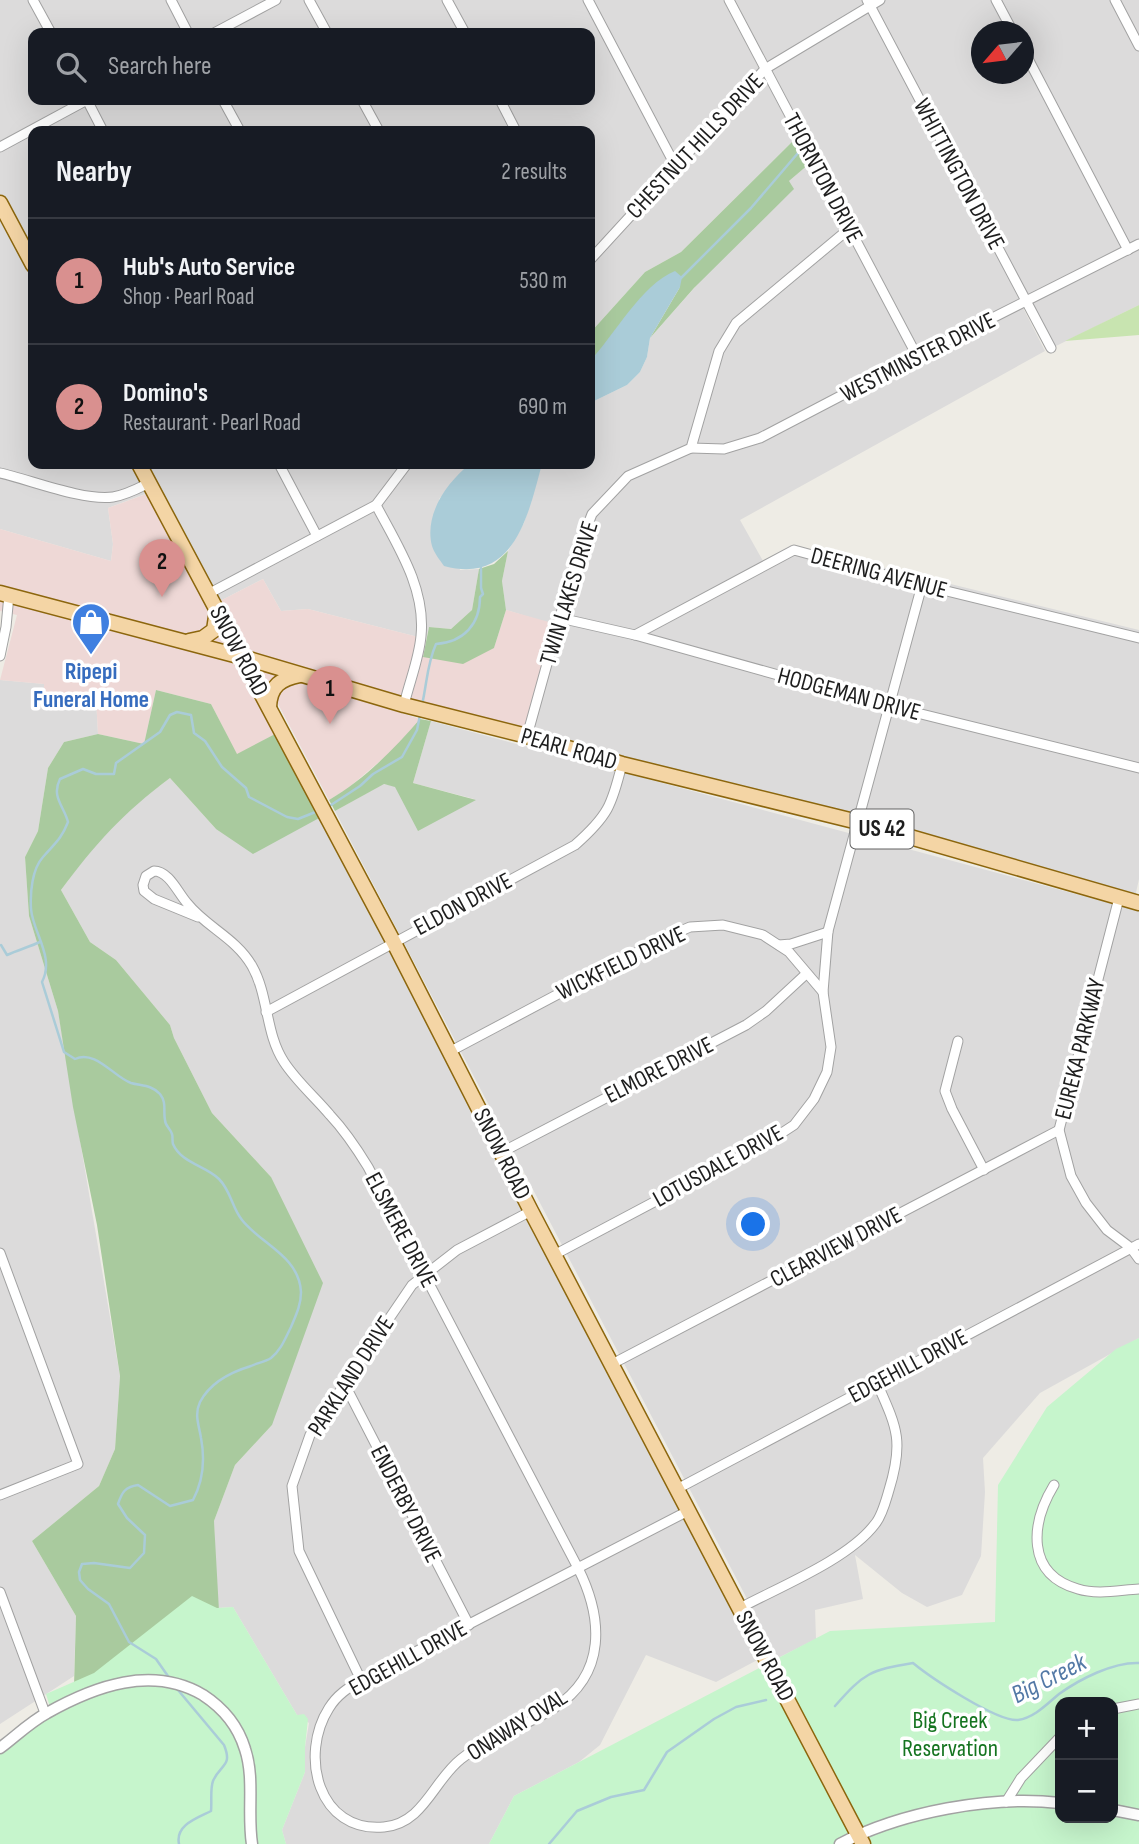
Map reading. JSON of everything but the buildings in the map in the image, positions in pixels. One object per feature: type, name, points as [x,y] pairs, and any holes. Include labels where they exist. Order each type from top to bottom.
[{"type":"main road","points":[[0,202],[28,255]]},
{"type":"main road","name":"SNOW ROAD","points":[[142,469],[393,941],[531,1211],[861,1839]]},
{"type":"main road","name":"PEARL ROAD","points":[[4,594],[242,657],[416,709],[527,736],[622,764],[858,822],[1139,903]]},
{"type":"main road","points":[[186,642],[209,635],[216,622],[217,610]]},
{"type":"main road","points":[[269,707],[269,697],[275,686],[283,679],[302,674]]},
{"type":"street","points":[[33,0],[48,28]]},
{"type":"street","points":[[171,0],[185,28]]},
{"type":"street","points":[[223,28],[276,0]]},
{"type":"street","points":[[309,0],[324,28]]},
{"type":"street","points":[[447,0],[462,28]]},
{"type":"street","points":[[588,0],[676,167]]},
{"type":"street","name":"THORNTON DRIVE","points":[[729,0],[918,356]]},
{"type":"street","name":"CHESTNUT HILLS DRIVE","points":[[595,255],[765,69],[868,3],[880,0]]},
{"type":"street","points":[[996,0],[1007,21]]},
{"type":"street","points":[[1115,0],[1139,46]]},
{"type":"street","name":"WHITTINGTON DRIVE","points":[[868,3],[1051,348]]},
{"type":"street","points":[[1034,70],[1128,250]]},
{"type":"street","points":[[39,126],[78,105]]},
{"type":"street","points":[[90,105],[100,126]]},
{"type":"street","points":[[226,105],[237,126]]},
{"type":"street","points":[[365,105],[376,126]]},
{"type":"street","points":[[503,105],[513,126]]},
{"type":"street","points":[[0,147],[28,132]]},
{"type":"street","points":[[691,448],[719,351],[736,323],[850,228]]},
{"type":"street","name":"WESTMINSTER DRIVE","points":[[691,448],[724,449],[760,438],[1139,244]]},
{"type":"street","name":"TWIN LAKES DRIVE","points":[[527,736],[580,545],[592,514],[628,476],[691,448]]},
{"type":"street","points":[[282,469],[317,536]]},
{"type":"street","points":[[208,594],[376,505],[403,469]]},
{"type":"street","points":[[0,472],[104,498],[132,492],[149,483]]},
{"type":"street","points":[[376,505],[409,568],[420,606],[421,636],[416,709]]},
{"type":"street","name":"DEERING AVENUE","points":[[635,635],[794,550],[922,585],[1139,638]]},
{"type":"street","name":"LOTUSDALE DRIVE","points":[[554,1255],[771,1140],[794,1125],[814,1099],[827,1072],[831,1047],[823,992],[828,932],[922,585]]},
{"type":"street","points":[[0,656],[4,594]]},
{"type":"street","name":"HODGEMAN DRIVE","points":[[560,618],[635,635],[889,706],[1139,768]]},
{"type":"street","name":"ELDON DRIVE","points":[[266,1012],[575,845],[594,828],[612,803],[622,764]]},
{"type":"street","name":"ELSMERE DRIVE","points":[[198,917],[164,874],[154,871],[146,876],[143,886],[149,895],[198,917],[223,933],[243,953],[258,978],[271,1036],[282,1060],[331,1115],[359,1152],[578,1567]]},
{"type":"street","name":"EUREKA PARKWAY","points":[[1119,898],[1059,1130],[1071,1176],[1086,1203],[1107,1230],[1135,1246],[1139,1259]]},
{"type":"street","name":"WICKFIELD DRIVE","points":[[449,1052],[662,939],[690,927],[723,925],[763,935],[789,952],[823,992]]},
{"type":"street","points":[[779,945],[791,944],[828,932]]},
{"type":"street","name":"ELMORE DRIVE","points":[[502,1152],[746,1025],[789,992],[806,974]]},
{"type":"street","points":[[958,1041],[945,1091],[984,1170]]},
{"type":"street","name":"CLEARVIEW DRIVE","points":[[612,1364],[1059,1130]]},
{"type":"street","name":"PARKLAND DRIVE","points":[[361,1680],[299,1551],[292,1486],[310,1435],[412,1285],[457,1250],[531,1211]]},
{"type":"street","name":"EDGEHILL DRIVE","points":[[677,1489],[1135,1246]]},
{"type":"street","points":[[0,1253],[78,1464],[0,1495]]},
{"type":"street","name":"ENDERBY DRIVE","points":[[344,1383],[469,1625]]},
{"type":"street","points":[[740,1608],[848,1551],[877,1523],[896,1466],[899,1444],[895,1423],[877,1383]]},
{"type":"street","points":[[1054,1485],[1042,1508],[1036,1532],[1039,1554],[1045,1566],[1063,1583],[1077,1589],[1098,1592],[1139,1589]]},
{"type":"street","name":"EDGEHILL DRIVE","points":[[323,1719],[337,1698],[361,1680],[688,1510]]},
{"type":"street","name":"ONAWAY OVAL","points":[[323,1719],[316,1763],[321,1789],[332,1808],[358,1826],[384,1827],[410,1818],[423,1806],[446,1773],[458,1761],[556,1707],[580,1682],[594,1649],[596,1622],[591,1597],[578,1567]]},
{"type":"street","points":[[0,1592],[45,1713]]},
{"type":"street","points":[[0,1748],[45,1713],[110,1684],[158,1680],[182,1685],[218,1706],[239,1732],[246,1750],[251,1779],[252,1844]]},
{"type":"street","points":[[1118,1708],[1139,1703]]},
{"type":"street","points":[[1006,1802],[1021,1778],[1055,1742]]},
{"type":"street","points":[[840,1844],[861,1839],[920,1815],[959,1807],[1006,1802],[1055,1803]]},
{"type":"street","points":[[1118,1811],[1139,1815]]},
{"type":"shaded area","points":[[0,0],[723,0],[796,138],[681,252],[645,272],[595,327],[595,126],[28,126],[28,250],[0,197]]},
{"type":"shaded area","points":[[735,0],[1139,0],[1139,241],[1019,300],[1045,351],[740,520],[763,561],[791,545],[1139,630],[1139,879],[1135,897],[525,732],[555,625],[506,610],[502,581],[508,551],[524,523],[540,469],[595,469],[595,401],[627,385],[640,372],[647,357],[650,338],[789,181],[809,164],[912,355],[920,351]]},
{"type":"shaded area","points":[[0,205],[28,258],[28,469],[141,469],[153,491],[108,508],[113,544],[111,561],[0,529]]},
{"type":"shaded area","points":[[1139,246],[1139,305],[1054,347],[1031,302]]},
{"type":"shaded area","points":[[146,469],[466,469],[439,499],[460,570],[479,569],[472,610],[451,629],[429,627],[426,639],[308,609],[281,611],[263,579],[218,602]]},
{"type":"shaded area","points":[[149,493],[277,733],[237,755],[211,704],[156,690],[144,744],[98,734],[96,698],[44,694],[44,684],[0,680],[17,615],[0,611],[0,529],[111,561],[113,544],[108,508]]},
{"type":"shaded area","points":[[263,579],[281,611],[308,609],[426,639],[423,657],[494,648],[506,610],[556,624],[525,732],[244,651],[218,602]]},
{"type":"shaded area","points":[[259,668],[420,719],[393,750],[347,789],[329,800]]},
{"type":"shaded area","points":[[0,680],[45,684],[44,694],[96,698],[98,734],[64,742],[48,768],[38,831],[25,857],[29,916],[58,1011],[120,1376],[115,1449],[99,1486],[32,1541],[76,1616],[74,1676],[0,1724]]},
{"type":"shaded area","points":[[431,721],[1139,911],[1139,1338],[1040,1393],[983,1458],[985,1492],[981,1556],[962,1595],[927,1607],[902,1593],[855,1555],[863,1599],[815,1610],[816,1639],[778,1658],[335,811],[383,784],[474,799],[413,783]]},
{"type":"shaded area","points":[[170,778],[216,829],[321,817],[761,1658],[716,1682],[646,1655],[600,1745],[579,1762],[514,1796],[489,1844],[286,1844],[282,1830],[305,1772],[309,1723],[297,1715],[233,1607],[217,1608],[214,1521],[235,1465],[272,1425],[271,1177],[212,1113],[170,1025],[116,960],[90,942],[61,890],[92,848],[133,806]]},
{"type":"green space","points":[[796,138],[809,164],[789,181],[794,189],[694,288],[650,338],[680,287],[610,340],[595,356],[595,327],[645,272],[681,252]]},
{"type":"green space","points":[[1139,305],[1139,335],[1065,341]]},
{"type":"green space","points":[[508,551],[502,581],[506,610],[494,648],[463,664],[423,657],[429,627],[451,629],[472,610],[479,569],[494,564]]},
{"type":"green space","points":[[156,690],[211,704],[237,754],[277,733],[321,817],[253,854],[216,829],[170,778],[111,830],[61,890],[90,942],[116,960],[170,1025],[212,1113],[271,1177],[323,1283],[272,1425],[235,1465],[214,1521],[219,1611],[0,1844],[0,1784],[73,1721],[76,1616],[32,1541],[99,1486],[115,1449],[120,1376],[97,1225],[73,1107],[58,1011],[29,916],[25,857],[38,831],[48,768],[64,742],[98,734],[144,744]]},
{"type":"green space","points":[[420,719],[431,721],[413,783],[476,800],[418,831],[395,787],[384,784],[335,811],[329,800],[355,783],[378,763]]},
{"type":"green space","name":"Big Creek Reservation","points":[[1139,1338],[1139,1844],[489,1844],[514,1796],[830,1631],[995,1622],[998,1485],[1047,1407],[1116,1349]]},
{"type":"green space","points":[[192,1596],[217,1608],[233,1607],[297,1715],[304,1714],[308,1719],[305,1772],[282,1830],[286,1844],[0,1844],[0,1746],[50,1707],[46,1694],[94,1673]]},
{"type":"water","points":[[675,271],[682,277],[680,287],[650,338],[647,357],[640,372],[627,385],[595,401],[595,356],[640,298]]},
{"type":"water","points":[[464,469],[541,469],[531,505],[514,542],[502,556],[487,565],[468,569],[444,566],[432,546],[430,534],[439,500]]},
{"type":"waterway","points":[[681,278],[751,208],[798,153]]},
{"type":"waterway","points":[[422,705],[436,644],[455,640],[468,630],[477,615],[483,594],[481,568]]},
{"type":"waterway","points":[[170,1679],[156,1659],[129,1642],[109,1604],[88,1589],[80,1580],[79,1572],[82,1564],[94,1563],[130,1568],[144,1553],[145,1535],[127,1518],[118,1504],[123,1493],[130,1487],[138,1485],[170,1506],[193,1500],[201,1478],[203,1462],[197,1416],[200,1402],[209,1389],[222,1379],[274,1355],[293,1323],[299,1306],[299,1280],[287,1260],[242,1220],[219,1179],[177,1150],[165,1122],[162,1097],[157,1091],[131,1083],[90,1058],[75,1059],[64,1052],[42,982],[46,963],[31,909],[32,882],[39,862],[60,838],[68,822],[57,791],[60,779],[83,769],[96,774],[114,774],[116,763],[160,732],[170,715],[177,712],[191,715],[194,733],[205,741],[222,767],[246,788],[249,797],[287,817],[298,819],[318,811]]},
{"type":"waterway","points":[[328,807],[373,774],[402,757],[417,730],[420,715]]},
{"type":"waterway","points":[[1,945],[7,955],[40,942]]},
{"type":"waterway","name":"Big Creek","points":[[835,1706],[853,1686],[869,1675],[913,1663],[980,1707],[1008,1719],[1018,1720],[1035,1714],[1059,1694],[1087,1677],[1118,1665],[1139,1663]]},
{"type":"waterway","points":[[178,1690],[224,1745],[227,1758],[213,1781],[211,1811],[184,1827],[180,1832],[179,1844]]},
{"type":"waterway","name":"Big Creek","points":[[549,1844],[577,1811],[611,1797],[644,1790],[667,1752],[714,1719],[736,1707],[766,1700]]},
{"type":"place","name":"Domino's","points":[[162,597]]},
{"type":"place","name":"Ripepi Funeral Home","points":[[91,656]]},
{"type":"place","name":"Hub's Auto Service","points":[[330,724]]}]
